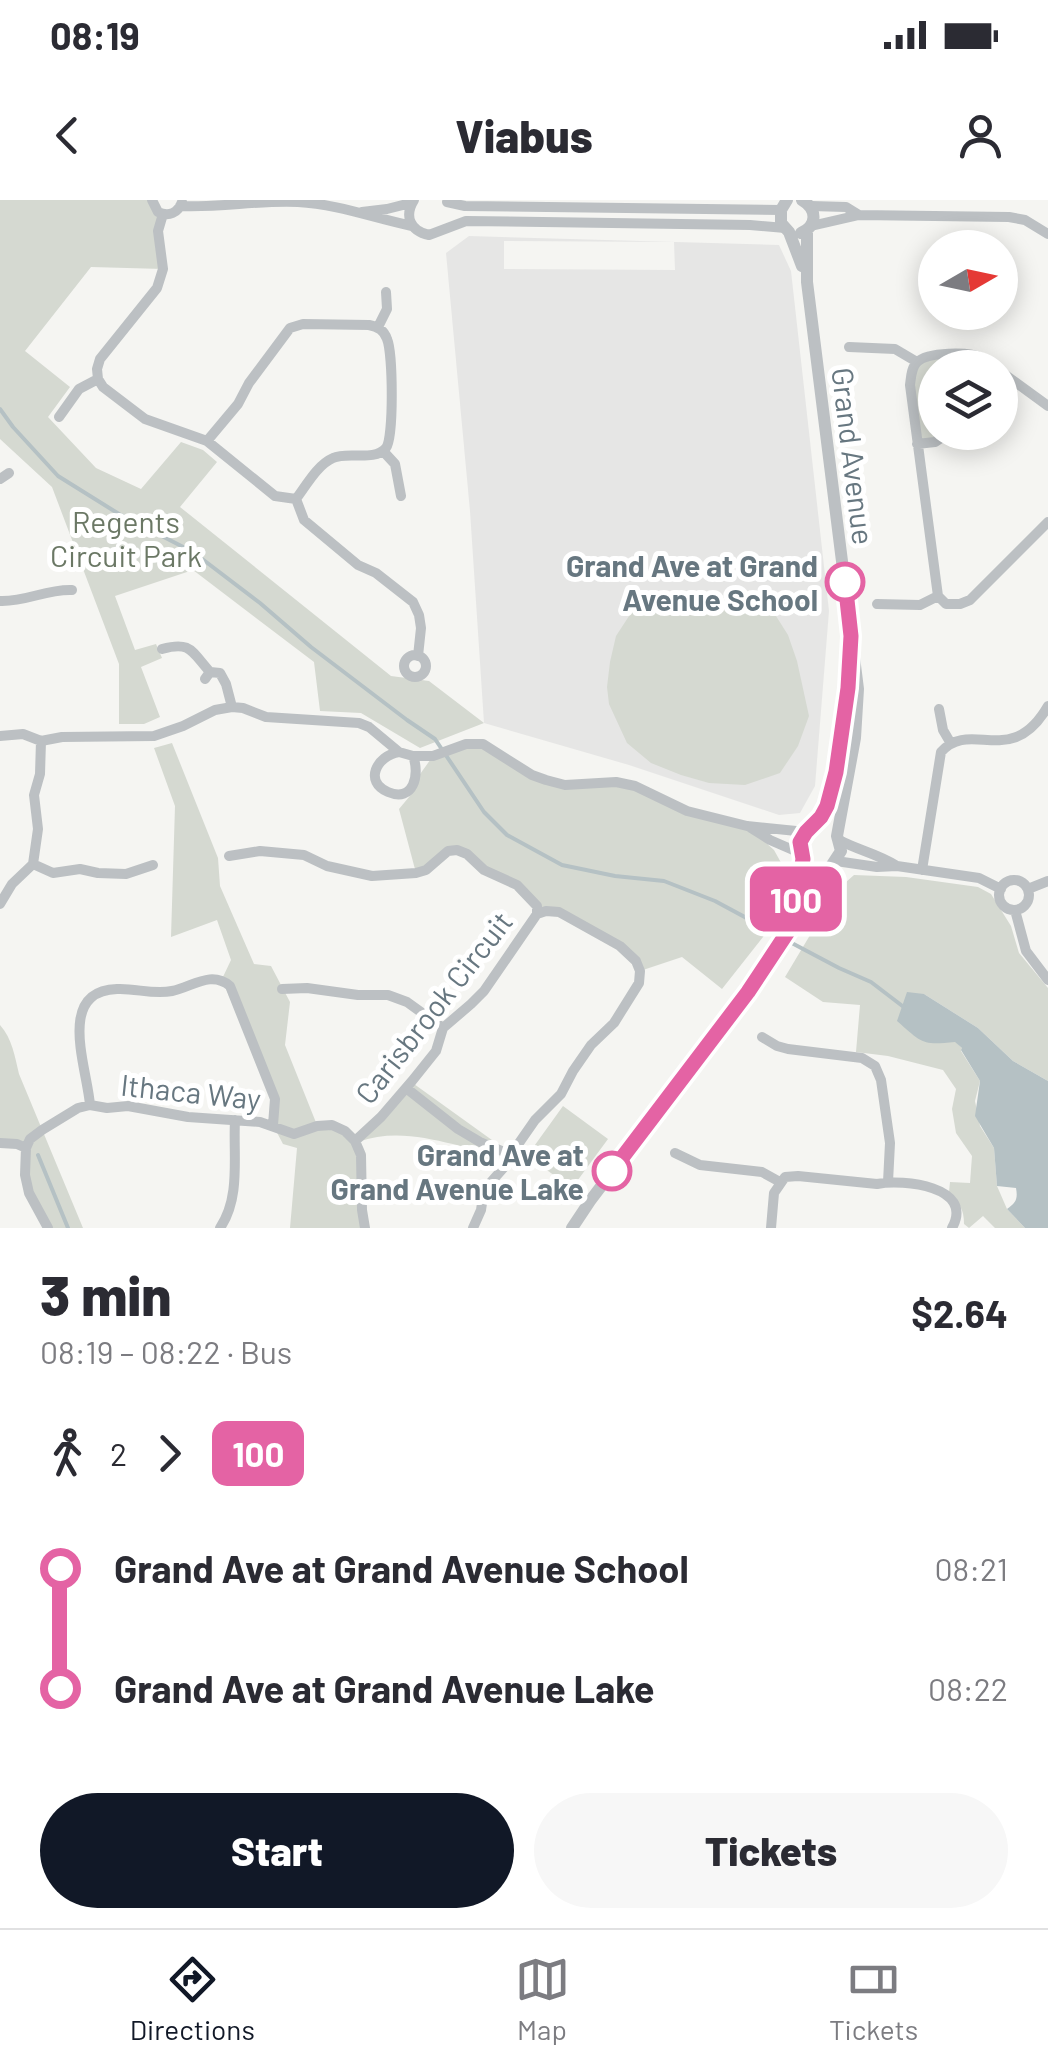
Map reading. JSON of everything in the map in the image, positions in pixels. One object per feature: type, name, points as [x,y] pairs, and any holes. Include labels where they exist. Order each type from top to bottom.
[{"type":"street","points":[[152,200],[163,214],[173,213],[181,203],[214,208],[264,201],[297,202],[356,212],[412,226],[429,235],[446,227],[451,215],[446,201]]},
{"type":"street","points":[[952,200],[952,216]]},
{"type":"street","points":[[446,201],[465,206],[796,203],[846,207],[859,215]]},
{"type":"street","points":[[412,226],[408,215],[413,202]]},
{"type":"street","points":[[356,212],[413,202]]},
{"type":"street","name":"Grand Avenue","points":[[572,1228],[773,956],[841,851],[838,838],[856,738],[858,689],[807,282],[809,228],[814,216],[796,203],[780,216],[807,282]]},
{"type":"street","points":[[163,214],[158,231],[162,278],[100,359],[98,379],[145,419],[207,441],[274,496],[296,499]]},
{"type":"street","points":[[446,227],[466,221],[750,225],[795,234],[859,215],[952,216],[1026,220],[1048,234]]},
{"type":"street","points":[[378,327],[387,308],[386,292]]},
{"type":"street","points":[[207,441],[238,404],[290,328],[304,324],[378,327],[388,340],[394,398],[390,442],[384,451],[374,455],[338,455],[325,462],[296,499]]},
{"type":"street","points":[[849,347],[895,350],[917,362],[910,385],[918,444]]},
{"type":"street","points":[[58,417],[79,390],[98,379]]},
{"type":"street","points":[[1018,386],[1048,406]]},
{"type":"street","points":[[919,450],[938,596],[946,604],[970,600],[1048,522]]},
{"type":"street","points":[[384,451],[395,464],[401,496]]},
{"type":"street","points":[[296,499],[304,520],[358,565],[376,572],[412,602],[420,615],[418,656]]},
{"type":"street","points":[[0,601],[15,602],[54,589],[72,590]]},
{"type":"street","points":[[877,604],[920,605],[938,596]]},
{"type":"street","name":"Grand Avenue","points":[[791,927],[800,842],[827,806],[836,772],[851,636]]},
{"type":"street","points":[[162,649],[178,644],[187,647],[208,676],[220,674],[232,707]]},
{"type":"street","points":[[922,870],[941,752],[950,742],[964,738],[998,742],[1017,738],[1036,725],[1048,706]]},
{"type":"street","points":[[0,736],[23,734],[42,740],[154,736],[215,710],[232,707],[266,716],[359,723],[398,752],[412,756],[437,755],[483,744],[532,775],[564,785],[616,782],[636,786],[688,811],[747,826],[826,828],[856,849],[876,853],[897,866]]},
{"type":"street","points":[[939,709],[950,742]]},
{"type":"street","points":[[377,736],[376,776],[388,792],[402,794],[412,788],[437,755]]},
{"type":"street","points":[[0,904],[12,884],[33,864],[38,829],[34,795],[42,740]]},
{"type":"street","points":[[378,764],[386,754],[398,752]]},
{"type":"street","points":[[412,756],[418,777]]},
{"type":"street","points":[[747,826],[815,868],[833,864],[897,866],[979,878],[1000,889]]},
{"type":"street","points":[[229,856],[260,850],[304,855],[326,866],[372,876],[426,870],[448,851],[458,850],[484,870],[517,885],[537,906],[537,914]]},
{"type":"street","points":[[33,864],[53,873],[80,869],[112,874],[126,874],[153,865]]},
{"type":"street","points":[[1028,889],[1048,881]]},
{"type":"street","points":[[1007,882],[1022,882],[1028,889],[1027,903],[1010,910],[1002,904],[1000,889],[1007,882]]},
{"type":"street","name":"Carisbrook Circuit","points":[[355,1142],[436,1051],[442,1028],[484,991],[537,914],[546,910],[559,912],[620,946],[636,961],[639,983],[614,1023],[592,1046],[560,1094],[535,1120],[514,1156],[484,1190],[473,1228]]},
{"type":"street","points":[[1016,910],[1026,952],[1048,980]]},
{"type":"street","points":[[90,1105],[81,1062],[80,1014],[86,1000],[109,989],[168,992],[210,978],[222,979],[230,986],[275,1098],[273,1125]]},
{"type":"street","points":[[282,989],[388,995],[407,1002],[442,1028]]},
{"type":"street","points":[[762,1036],[788,1050],[862,1058],[875,1066],[881,1080],[890,1143],[888,1182]]},
{"type":"street","points":[[406,1088],[458,1129],[514,1156]]},
{"type":"street","name":"Ithaca Way","points":[[26,1148],[42,1130],[90,1105],[128,1106],[188,1118],[273,1125],[294,1134],[332,1125],[345,1130],[355,1142]]},
{"type":"street","points":[[220,1228],[230,1206],[234,1179],[235,1120]]},
{"type":"street","points":[[355,1142],[362,1155],[365,1228]]},
{"type":"street","points":[[0,1143],[26,1148],[29,1192],[48,1228]]},
{"type":"street","points":[[675,1154],[700,1165],[762,1172],[780,1182]]},
{"type":"street","points":[[771,1228],[774,1193],[785,1178],[798,1176],[936,1189],[947,1194],[956,1208],[952,1228]]},
{"type":"shaded area","points":[[469,236],[779,245],[791,271],[829,611],[815,786],[800,813],[779,815],[629,765],[484,723],[470,511],[446,253]],"holes":[[[504,241],[674,242],[675,270],[504,269]]]},
{"type":"shaded area","points":[[907,992],[924,994],[978,1028],[1013,1061],[1048,1081],[1048,1228],[1025,1228],[1007,1209],[1016,1200],[1016,1188],[997,1186],[994,1148],[975,1116],[980,1081],[955,1042],[923,1041],[897,1021]]},
{"type":"green space","name":"Regents Circuit Park","points":[[0,200],[153,200],[163,269],[91,267],[25,351],[70,387],[48,417],[96,468],[141,489],[181,442],[203,450],[217,462],[180,507],[391,676],[429,681],[484,723],[420,748],[361,713],[320,711],[314,662],[193,570],[115,596],[135,650],[156,644],[162,658],[141,667],[160,717],[144,724],[119,724],[119,664],[52,487],[0,439]]},
{"type":"green space","points":[[918,362],[917,444],[910,385]]},
{"type":"green space","points":[[693,595],[753,599],[776,616],[788,635],[809,716],[798,746],[780,773],[745,785],[709,783],[651,763],[627,743],[609,704],[607,687],[616,636],[631,613],[657,600]]},
{"type":"green space","points":[[172,743],[218,858],[220,886],[254,964],[271,966],[290,1002],[285,1045],[317,1125],[332,1125],[355,1141],[365,1228],[290,1228],[297,1148],[283,1144],[273,1125],[276,1107],[222,979],[231,960],[217,920],[171,937],[175,806],[154,748]]},
{"type":"green space","points":[[475,743],[545,780],[616,782],[687,811],[747,826],[774,850],[784,868],[780,911],[722,989],[682,957],[640,971],[636,961],[559,912],[537,914],[528,896],[457,850],[416,873],[399,809],[433,756]]},
{"type":"green space","points":[[854,875],[906,877],[978,887],[991,894],[1011,926],[1019,953],[1048,988],[1048,1081],[1013,1061],[978,1028],[924,994],[950,1041],[962,1048],[980,1081],[975,1101],[980,1126],[994,1148],[997,1186],[1007,1209],[1025,1228],[995,1228],[983,1216],[969,1228],[964,1224],[960,1206],[949,1192],[950,1182],[970,1183],[972,1156],[956,1133],[952,1109],[956,1089],[943,1070],[856,1052],[860,1005],[823,1002],[785,977],[837,890]]},
{"type":"green space","points":[[0,1025],[83,1228],[48,1228],[29,1192],[26,1148],[0,1139]]},
{"type":"green space","points":[[414,1084],[514,1156],[417,1137],[378,1137],[358,1142]]},
{"type":"green space","points":[[563,1106],[608,1139],[572,1188],[527,1156]]},
{"type":"waterway","points":[[0,409],[58,476],[119,514],[193,552],[311,647],[435,739],[484,812],[507,835],[562,865],[664,881],[715,901],[780,936]]},
{"type":"waterway","points":[[788,941],[871,982],[905,1008]]},
{"type":"waterway","points":[[38,1155],[68,1228]]},
{"type":"bus line","name":"100","points":[[612,1171],[748,992],[791,927],[803,859],[800,842],[827,806],[844,728],[851,636],[845,582]]},
{"type":"place","name":"Grand Ave at Grand Avenue School","points":[[845,582]]},
{"type":"place","name":"Grand Ave at Grand Avenue Lake","points":[[612,1171]]}]
